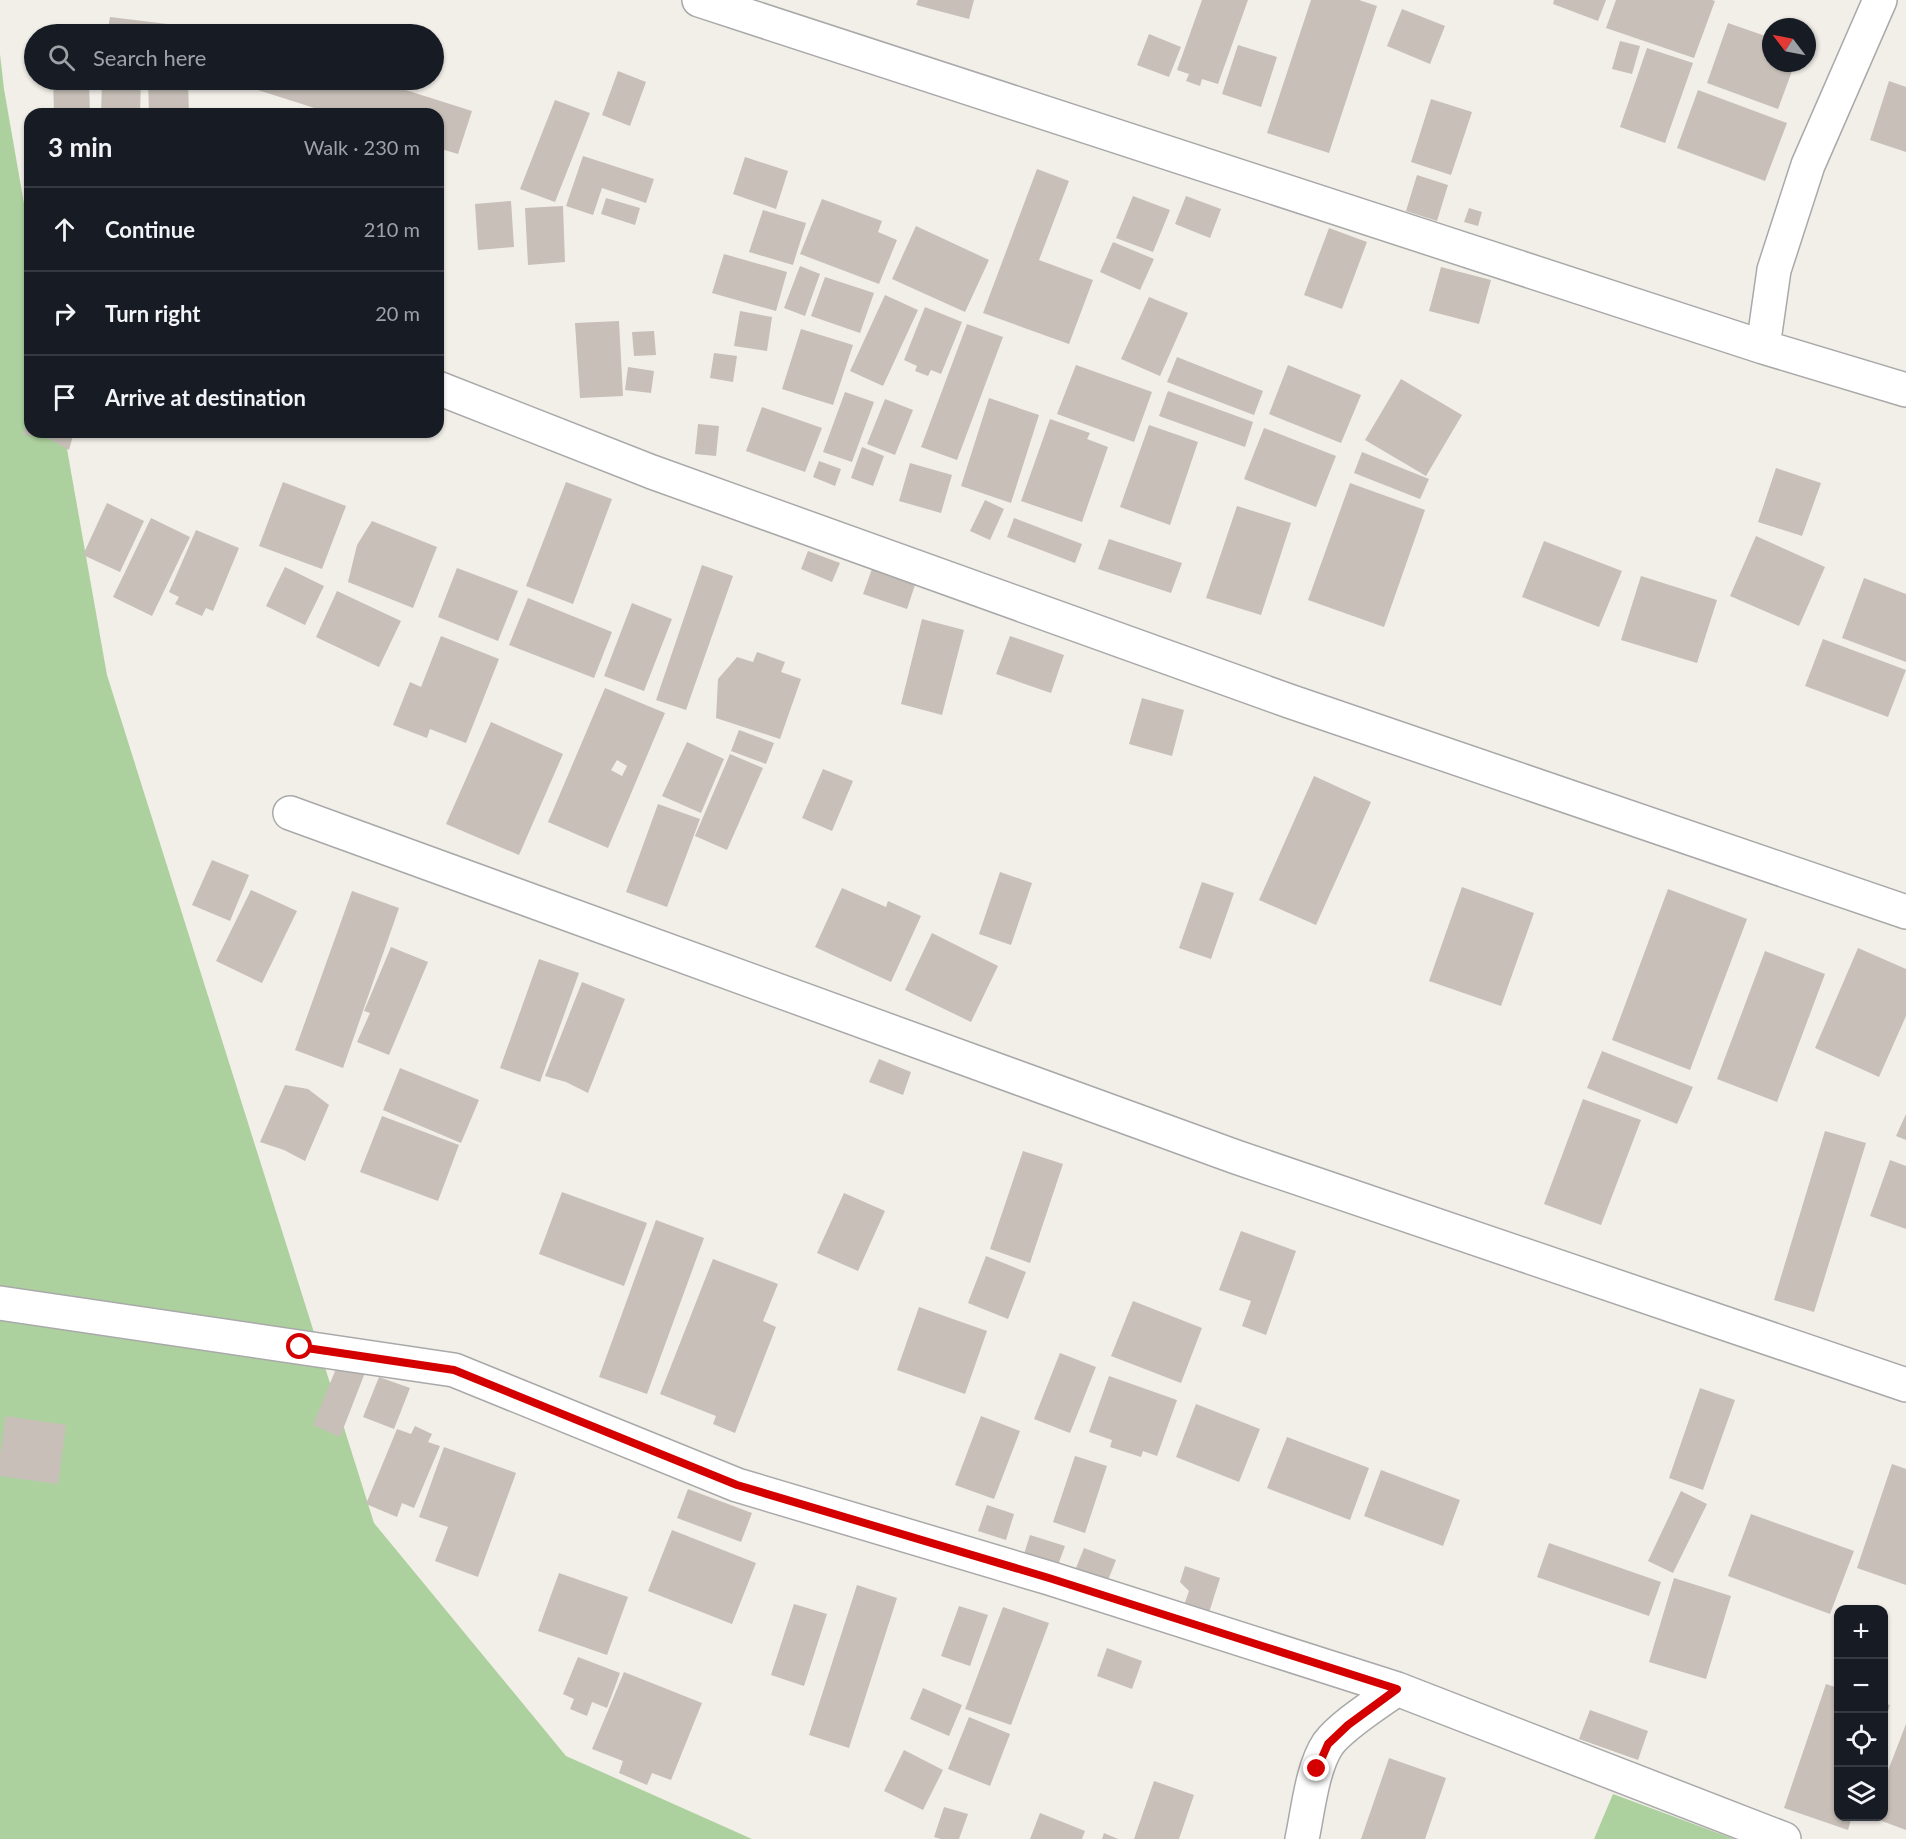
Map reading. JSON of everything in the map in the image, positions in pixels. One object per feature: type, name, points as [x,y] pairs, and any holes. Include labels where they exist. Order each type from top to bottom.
[{"type":"street","points":[[699,0],[1762,347],[1906,390]]},
{"type":"street","points":[[1762,347],[1774,270],[1808,165],[1880,0]]},
{"type":"street","points":[[444,390],[652,472],[1267,693],[1906,912]]},
{"type":"street","points":[[290,813],[1236,1157],[1906,1385]]},
{"type":"street","points":[[0,1303],[454,1370],[737,1485],[1049,1578],[1397,1689],[1784,1839]]},
{"type":"street","points":[[1302,1839],[1317,1769],[1328,1744],[1348,1725],[1397,1689]]},
{"type":"green space","points":[[0,54],[24,204],[24,438],[65,438],[107,675],[374,1523],[566,1756],[752,1839],[0,1839]]},
{"type":"green space","points":[[1613,1794],[1734,1839],[1594,1839]]},
{"type":"building","points":[[918,0],[974,0],[969,19],[916,5]]},
{"type":"building","points":[[1202,0],[1248,0],[1218,84],[1202,79],[1200,86],[1186,81],[1189,74],[1177,70]]},
{"type":"building","points":[[1311,0],[1359,0],[1377,6],[1329,153],[1267,133]]},
{"type":"building","points":[[1554,0],[1606,0],[1598,21],[1553,4]]},
{"type":"building","points":[[1616,0],[1715,1],[1694,58],[1606,28]]},
{"type":"building","points":[[1402,9],[1445,26],[1430,64],[1387,46]]},
{"type":"building","points":[[110,17],[167,24],[109,24]]},
{"type":"building","points":[[1728,23],[1762,35],[1762,72],[1792,72],[1778,109],[1707,83]]},
{"type":"building","points":[[1149,34],[1181,47],[1169,77],[1137,65]]},
{"type":"building","points":[[1620,41],[1640,46],[1632,74],[1612,69]]},
{"type":"building","points":[[1238,45],[1277,57],[1261,107],[1222,94]]},
{"type":"building","points":[[1647,48],[1693,63],[1665,143],[1620,127]]},
{"type":"building","points":[[618,71],[646,82],[630,126],[602,115]]},
{"type":"building","points":[[1889,81],[1906,87],[1906,152],[1870,140]]},
{"type":"building","points":[[53,90],[89,90],[90,108],[54,108]]},
{"type":"building","points":[[102,90],[141,90],[140,108],[101,108]]},
{"type":"building","points":[[148,90],[188,90],[189,108],[149,108]]},
{"type":"building","points":[[258,90],[406,90],[472,111],[458,154],[444,150],[444,108],[314,108]]},
{"type":"building","points":[[1698,90],[1787,123],[1765,181],[1677,148]]},
{"type":"building","points":[[1431,99],[1472,112],[1451,175],[1411,162]]},
{"type":"building","points":[[555,100],[590,113],[555,202],[520,189]]},
{"type":"building","points":[[583,156],[654,179],[646,203],[602,188],[593,215],[566,206]]},
{"type":"building","points":[[745,157],[788,171],[776,209],[733,194]]},
{"type":"building","points":[[1037,169],[1069,181],[1039,260],[1093,280],[1069,344],[983,313]]},
{"type":"building","points":[[1417,175],[1448,185],[1437,221],[1406,211]]},
{"type":"building","points":[[1133,196],[1170,210],[1153,252],[1116,238]]},
{"type":"building","points":[[1186,196],[1221,209],[1210,238],[1175,224]]},
{"type":"building","points":[[606,198],[640,208],[635,225],[601,214]]},
{"type":"building","points":[[822,199],[882,221],[878,232],[897,240],[879,284],[800,254]]},
{"type":"building","points":[[511,201],[514,247],[478,250],[475,204]]},
{"type":"building","points":[[563,206],[565,262],[528,265],[525,208]]},
{"type":"building","points":[[1469,208],[1482,212],[1478,226],[1464,222]]},
{"type":"building","points":[[763,210],[806,223],[793,265],[749,252]]},
{"type":"building","points":[[916,226],[989,260],[965,312],[892,279]]},
{"type":"building","points":[[1329,228],[1367,242],[1342,309],[1304,295]]},
{"type":"building","points":[[1113,242],[1154,259],[1140,290],[1100,272]]},
{"type":"building","points":[[724,254],[787,272],[776,311],[712,293]]},
{"type":"building","points":[[800,266],[820,274],[805,316],[784,308]]},
{"type":"building","points":[[1441,267],[1491,280],[1479,324],[1429,311]]},
{"type":"building","points":[[825,277],[874,293],[860,333],[811,316]]},
{"type":"building","points":[[885,295],[918,310],[883,386],[850,371]]},
{"type":"building","points":[[1149,297],[1188,313],[1160,376],[1121,359]]},
{"type":"building","points":[[925,307],[962,322],[941,374],[931,370],[928,376],[915,371],[917,366],[904,360]]},
{"type":"building","points":[[740,311],[772,317],[767,351],[734,346]]},
{"type":"building","points":[[619,321],[623,396],[580,398],[575,323]]},
{"type":"building","points":[[967,324],[1003,337],[957,460],[921,447]]},
{"type":"building","points":[[801,329],[853,345],[833,405],[782,389]]},
{"type":"building","points":[[654,331],[656,355],[634,356],[632,332]]},
{"type":"building","points":[[714,353],[737,356],[733,382],[710,378]]},
{"type":"building","points":[[1177,357],[1263,391],[1254,415],[1167,382]]},
{"type":"building","points":[[1076,365],[1152,392],[1134,442],[1057,414]]},
{"type":"building","points":[[1288,365],[1361,395],[1341,443],[1269,414]]},
{"type":"building","points":[[628,367],[654,371],[651,393],[625,390]]},
{"type":"building","points":[[1401,379],[1462,415],[1426,476],[1365,440]]},
{"type":"building","points":[[1168,391],[1253,422],[1245,447],[1159,416]]},
{"type":"building","points":[[845,392],[874,402],[852,462],[823,452]]},
{"type":"building","points":[[989,398],[1039,415],[1011,503],[961,486]]},
{"type":"building","points":[[885,399],[913,410],[895,455],[867,444]]},
{"type":"building","points":[[762,407],[822,428],[805,472],[746,451]]},
{"type":"building","points":[[1050,419],[1090,433],[1087,439],[1108,447],[1082,522],[1021,501]]},
{"type":"building","points":[[698,424],[719,426],[716,456],[695,454]]},
{"type":"building","points":[[1149,425],[1198,442],[1170,525],[1120,507]]},
{"type":"building","points":[[1264,428],[1336,456],[1316,507],[1244,479]]},
{"type":"building","points":[[48,438],[72,438],[69,450]]},
{"type":"building","points":[[862,447],[884,456],[873,486],[851,478]]},
{"type":"building","points":[[1362,452],[1429,479],[1420,499],[1354,473]]},
{"type":"building","points":[[819,461],[841,469],[835,486],[813,477]]},
{"type":"building","points":[[910,463],[952,475],[941,513],[899,501]]},
{"type":"building","points":[[1776,468],[1821,483],[1802,536],[1758,522]]},
{"type":"building","points":[[283,482],[346,506],[322,569],[259,546]]},
{"type":"building","points":[[566,482],[612,499],[573,604],[526,586]]},
{"type":"building","points":[[1350,483],[1425,510],[1384,627],[1308,600]]},
{"type":"building","points":[[985,500],[1004,509],[990,540],[970,531]]},
{"type":"building","points":[[107,503],[144,521],[120,572],[83,555]]},
{"type":"building","points":[[1237,506],[1291,523],[1261,615],[1206,598]]},
{"type":"building","points":[[151,518],[190,537],[152,616],[113,597]]},
{"type":"building","points":[[1014,518],[1082,544],[1075,563],[1007,537]]},
{"type":"building","points":[[372,521],[437,547],[413,608],[348,582],[357,545]]},
{"type":"building","points":[[196,530],[239,548],[213,611],[206,608],[202,616],[175,604],[179,597],[169,592]]},
{"type":"building","points":[[1756,536],[1825,567],[1799,626],[1730,596]]},
{"type":"building","points":[[1109,539],[1182,563],[1171,593],[1098,569]]},
{"type":"building","points":[[1544,541],[1622,571],[1599,627],[1522,597]]},
{"type":"building","points":[[808,551],[840,563],[832,582],[801,569]]},
{"type":"building","points":[[702,565],[733,576],[686,710],[656,700]]},
{"type":"building","points":[[285,567],[324,586],[305,625],[266,606]]},
{"type":"building","points":[[457,568],[518,591],[498,641],[438,617]]},
{"type":"building","points":[[872,569],[915,585],[907,609],[863,594]]},
{"type":"building","points":[[1641,576],[1717,600],[1697,663],[1621,640]]},
{"type":"building","points":[[1864,578],[1906,594],[1906,662],[1842,638]]},
{"type":"building","points":[[337,591],[401,621],[379,667],[316,637]]},
{"type":"building","points":[[528,598],[612,632],[594,678],[509,645]]},
{"type":"building","points":[[632,603],[672,619],[644,691],[604,676]]},
{"type":"building","points":[[922,619],[964,630],[942,715],[901,704]]},
{"type":"building","points":[[441,636],[499,659],[466,743],[430,729],[427,738],[393,725],[410,682],[421,687]]},
{"type":"building","points":[[1010,636],[1064,655],[1051,693],[996,674]]},
{"type":"building","points":[[1823,639],[1906,670],[1888,717],[1805,686]]},
{"type":"building","points":[[757,652],[785,662],[781,672],[801,679],[780,739],[716,718],[718,679],[737,657],[753,662]]},
{"type":"building","points":[[605,688],[665,713],[608,848],[548,822]],"holes":[[[617,760],[627,766],[622,776],[611,770]]]},
{"type":"building","points":[[1142,698],[1184,710],[1172,756],[1129,744]]},
{"type":"building","points":[[491,722],[563,754],[519,855],[446,824]]},
{"type":"building","points":[[739,730],[774,743],[766,764],[731,751]]},
{"type":"building","points":[[687,742],[724,759],[701,813],[662,796]]},
{"type":"building","points":[[730,754],[763,768],[727,850],[695,836]]},
{"type":"building","points":[[823,769],[853,781],[832,831],[802,818]]},
{"type":"building","points":[[1314,776],[1371,802],[1316,925],[1259,900]]},
{"type":"building","points":[[658,804],[700,819],[667,907],[626,892]]},
{"type":"building","points":[[212,860],[249,875],[230,921],[192,905]]},
{"type":"building","points":[[1000,872],[1032,883],[1011,945],[979,934]]},
{"type":"building","points":[[1202,882],[1234,893],[1211,959],[1179,948]]},
{"type":"building","points":[[1462,887],[1534,913],[1501,1006],[1429,981]]},
{"type":"building","points":[[842,888],[886,907],[888,901],[921,916],[891,982],[815,947]]},
{"type":"building","points":[[1668,889],[1747,919],[1690,1070],[1612,1040]]},
{"type":"building","points":[[251,890],[297,911],[262,983],[216,961]]},
{"type":"building","points":[[352,891],[399,908],[343,1068],[295,1050]]},
{"type":"building","points":[[932,933],[998,966],[971,1022],[905,990]]},
{"type":"building","points":[[391,947],[428,962],[389,1055],[357,1042],[370,1013],[364,1011]]},
{"type":"building","points":[[1858,948],[1906,969],[1906,1016],[1879,1077],[1815,1048]]},
{"type":"building","points":[[1765,951],[1825,974],[1777,1102],[1717,1079]]},
{"type":"building","points":[[539,959],[579,973],[540,1082],[500,1068]]},
{"type":"building","points":[[582,982],[625,999],[588,1093],[566,1082],[545,1076]]},
{"type":"building","points":[[1602,1051],[1693,1087],[1677,1124],[1587,1088]]},
{"type":"building","points":[[879,1059],[911,1072],[903,1095],[869,1082]]},
{"type":"building","points":[[400,1068],[479,1100],[461,1143],[383,1110]]},
{"type":"building","points":[[285,1085],[308,1089],[329,1105],[305,1161],[284,1150],[260,1142]]},
{"type":"building","points":[[1583,1099],[1641,1120],[1601,1225],[1544,1204]]},
{"type":"building","points":[[1906,1114],[1906,1140],[1896,1136]]},
{"type":"building","points":[[382,1116],[459,1145],[438,1201],[360,1172]]},
{"type":"building","points":[[1825,1131],[1866,1143],[1814,1312],[1774,1300]]},
{"type":"building","points":[[1023,1151],[1063,1164],[1030,1263],[990,1249]]},
{"type":"building","points":[[1890,1160],[1906,1166],[1906,1229],[1870,1216]]},
{"type":"building","points":[[562,1192],[647,1223],[624,1286],[539,1254]]},
{"type":"building","points":[[844,1193],[885,1211],[858,1271],[817,1253]]},
{"type":"building","points":[[656,1220],[704,1238],[647,1394],[599,1377]]},
{"type":"building","points":[[1241,1231],[1296,1251],[1266,1335],[1242,1326],[1251,1301],[1219,1290]]},
{"type":"building","points":[[986,1256],[1026,1272],[1008,1319],[968,1303]]},
{"type":"building","points":[[713,1259],[778,1284],[763,1321],[776,1327],[735,1433],[713,1424],[716,1416],[660,1394]]},
{"type":"building","points":[[1133,1301],[1202,1328],[1181,1383],[1111,1356]]},
{"type":"building","points":[[919,1307],[987,1331],[965,1394],[897,1370]]},
{"type":"building","points":[[1060,1353],[1096,1367],[1070,1433],[1034,1419]]},
{"type":"building","points":[[340,1359],[366,1370],[340,1437],[313,1425]]},
{"type":"building","points":[[1109,1376],[1177,1400],[1157,1456],[1143,1451],[1141,1457],[1110,1447],[1112,1440],[1089,1432]]},
{"type":"building","points":[[379,1377],[410,1388],[394,1429],[363,1417]]},
{"type":"building","points":[[1700,1388],[1735,1400],[1703,1490],[1669,1478]]},
{"type":"building","points":[[1196,1404],[1260,1429],[1239,1482],[1176,1457]]},
{"type":"building","points":[[6,1416],[66,1425],[58,1484],[0,1476],[0,1455]]},
{"type":"building","points":[[981,1416],[1020,1431],[994,1499],[955,1485]]},
{"type":"building","points":[[415,1426],[432,1434],[428,1442],[440,1446],[414,1508],[402,1503],[397,1517],[366,1504],[397,1429],[411,1434]]},
{"type":"building","points":[[1287,1437],[1369,1468],[1350,1520],[1267,1488]]},
{"type":"building","points":[[444,1447],[516,1473],[478,1577],[435,1561],[448,1527],[419,1517]]},
{"type":"building","points":[[1075,1456],[1107,1466],[1085,1533],[1053,1522]]},
{"type":"building","points":[[1892,1464],[1906,1469],[1906,1585],[1857,1568]]},
{"type":"building","points":[[1381,1470],[1460,1500],[1443,1546],[1364,1516]]},
{"type":"building","points":[[688,1489],[752,1513],[741,1542],[677,1518]]},
{"type":"building","points":[[1681,1491],[1707,1504],[1673,1573],[1648,1561]]},
{"type":"building","points":[[987,1505],[1014,1514],[1006,1540],[978,1531]]},
{"type":"building","points":[[1751,1514],[1854,1551],[1830,1614],[1728,1576]]},
{"type":"building","points":[[672,1530],[756,1563],[732,1624],[648,1591]]},
{"type":"building","points":[[1030,1535],[1065,1546],[1058,1565],[1024,1554]]},
{"type":"building","points":[[1549,1543],[1661,1582],[1649,1616],[1537,1577]]},
{"type":"building","points":[[1084,1548],[1116,1560],[1106,1585],[1074,1573]]},
{"type":"building","points":[[1185,1566],[1220,1578],[1207,1619],[1182,1611],[1189,1591],[1180,1582]]},
{"type":"building","points":[[559,1573],[628,1597],[607,1655],[538,1631]]},
{"type":"building","points":[[1674,1578],[1731,1596],[1706,1679],[1649,1662]]},
{"type":"building","points":[[857,1585],[897,1598],[849,1748],[809,1735]]},
{"type":"building","points":[[794,1604],[827,1614],[804,1686],[771,1675]]},
{"type":"building","points":[[959,1606],[988,1615],[970,1666],[941,1656]]},
{"type":"building","points":[[1003,1607],[1049,1623],[1011,1725],[965,1709]]},
{"type":"building","points":[[1107,1648],[1142,1661],[1132,1689],[1097,1676]]},
{"type":"building","points":[[578,1657],[620,1673],[607,1708],[592,1702],[587,1716],[570,1709],[574,1699],[563,1694]]},
{"type":"building","points":[[624,1672],[702,1703],[671,1780],[652,1773],[647,1785],[619,1773],[623,1761],[592,1749]]},
{"type":"building","points":[[1826,1684],[1834,1687],[1834,1821],[1851,1821],[1848,1830],[1784,1808]]},
{"type":"building","points":[[923,1688],[962,1705],[949,1736],[910,1719]]},
{"type":"building","points":[[1590,1710],[1648,1731],[1638,1760],[1579,1739]]},
{"type":"building","points":[[969,1717],[1010,1734],[990,1786],[948,1769]]},
{"type":"building","points":[[1906,1724],[1906,1830],[1882,1821],[1888,1821],[1888,1771]]},
{"type":"building","points":[[904,1750],[943,1770],[923,1810],[884,1791]]},
{"type":"building","points":[[1389,1758],[1446,1778],[1425,1839],[1361,1839]]},
{"type":"building","points":[[1154,1781],[1194,1795],[1179,1839],[1134,1839]]},
{"type":"building","points":[[944,1807],[968,1814],[959,1839],[934,1837]]},
{"type":"building","points":[[1040,1813],[1085,1831],[1082,1839],[1030,1839]]},
{"type":"building","points":[[1104,1833],[1118,1839],[1102,1839]]},
{"type":"route","points":[[300,1347],[454,1370],[737,1485],[1049,1578],[1397,1689],[1348,1725],[1328,1744],[1317,1769]]}]
